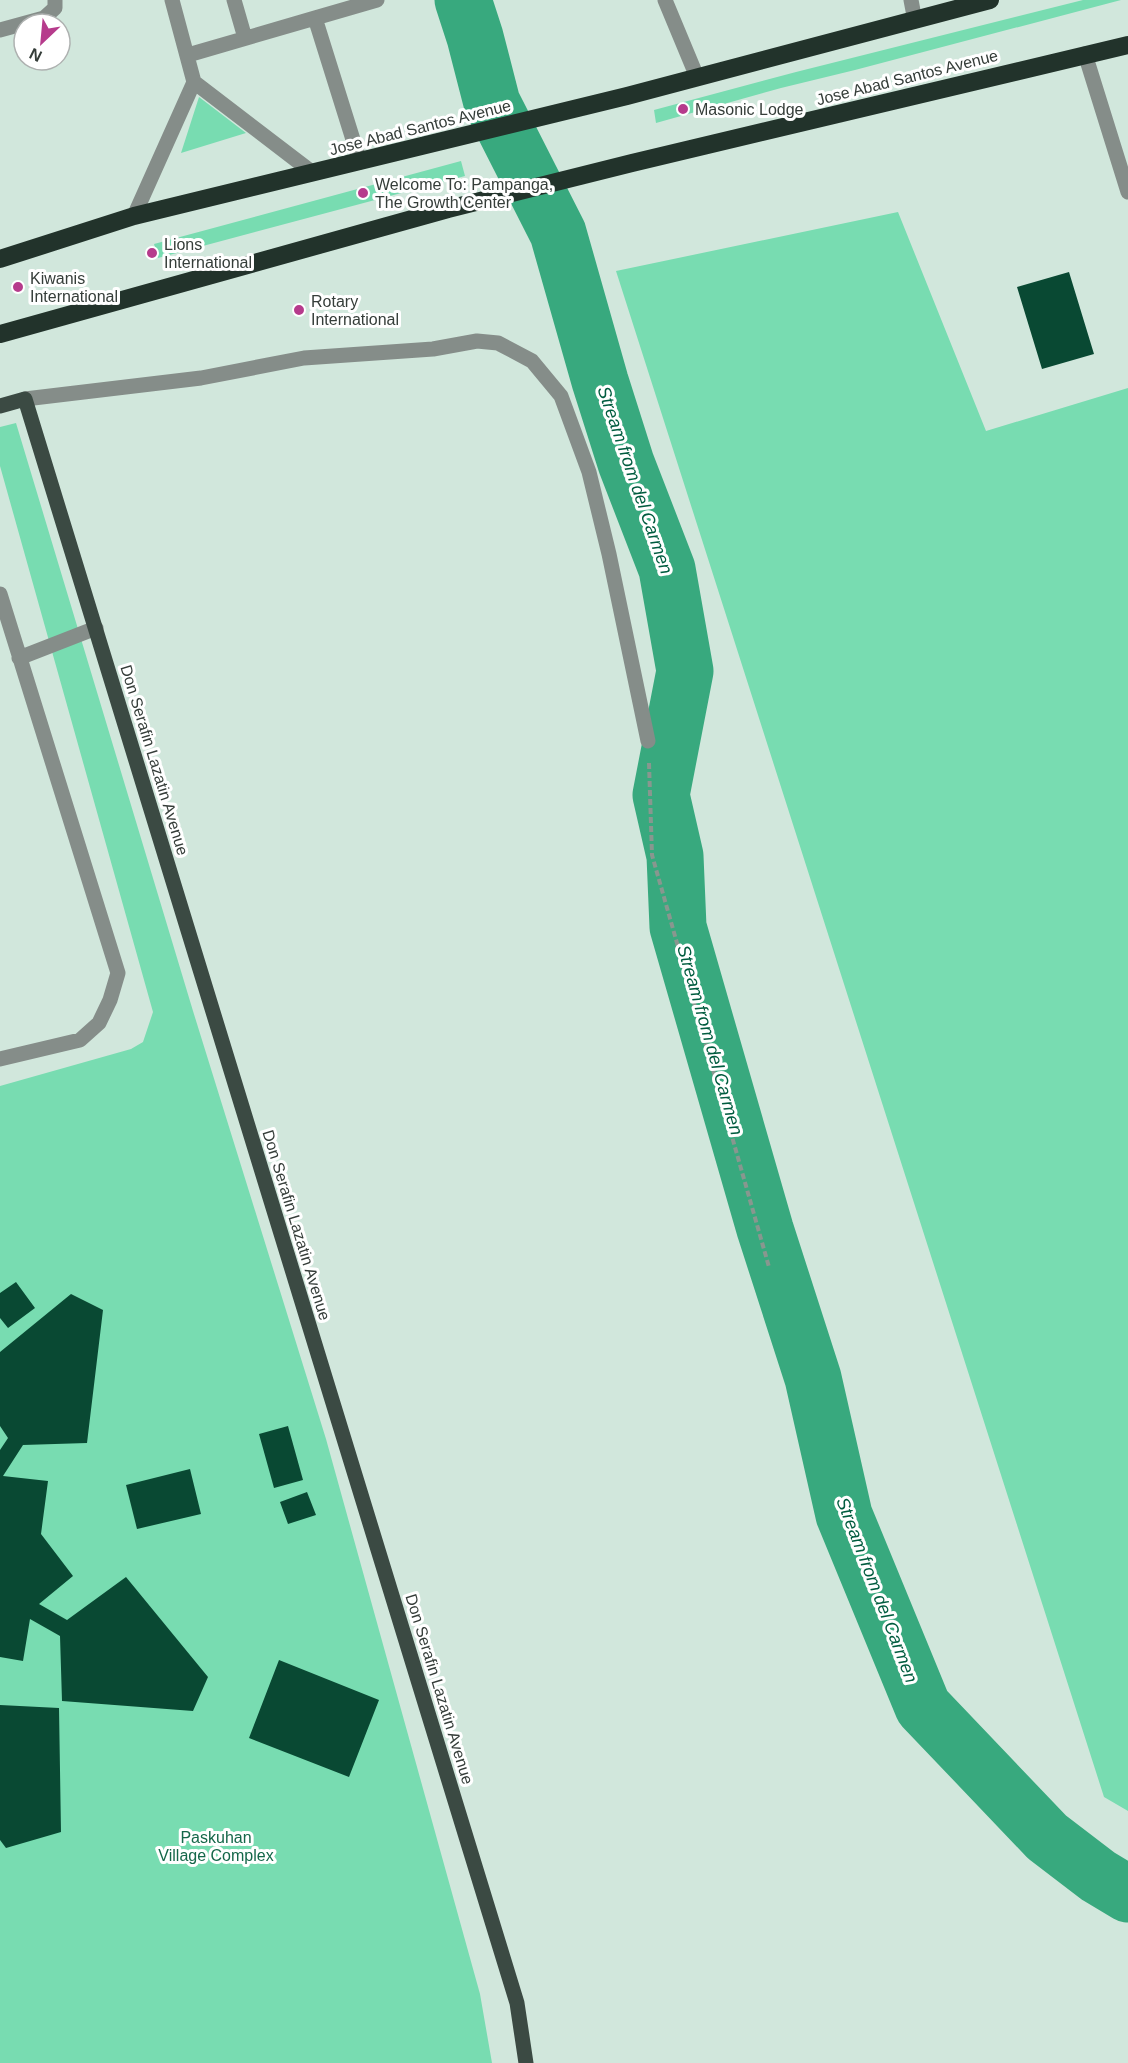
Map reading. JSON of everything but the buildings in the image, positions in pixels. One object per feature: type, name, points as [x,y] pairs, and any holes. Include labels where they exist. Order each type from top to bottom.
[{"type":"highway","name":"Jose Abad Santos Avenue","points":[[0,259],[134,216],[627,96],[915,21],[960,4],[990,0]]},
{"type":"highway","name":"Jose Abad Santos Avenue","points":[[0,334],[448,209],[1128,45]]},
{"type":"main road","points":[[0,406],[25,399]]},
{"type":"main road","name":"Don Serafin Lazatin Avenue","points":[[25,399],[517,2003],[526,2063]]},
{"type":"street","points":[[0,30],[44,18],[55,8],[55,0]]},
{"type":"street","points":[[134,216],[194,82],[172,0]]},
{"type":"street","points":[[234,0],[245,38]]},
{"type":"street","points":[[188,55],[376,0]]},
{"type":"street","points":[[664,0],[697,77]]},
{"type":"street","points":[[911,0],[915,21]]},
{"type":"street","points":[[315,18],[360,162]]},
{"type":"street","points":[[1084,54],[1128,192]]},
{"type":"street","points":[[194,82],[313,173]]},
{"type":"street","points":[[25,399],[201,378],[304,358],[432,349],[477,341],[498,343],[532,361],[561,396],[588,472],[609,554],[648,741]]},
{"type":"street","points":[[0,594],[118,973],[110,1000],[99,1023],[80,1040],[0,1059]]},
{"type":"street","points":[[19,658],[96,628]]},
{"type":"path","points":[[648,741],[652,855],[770,1267]]},
{"type":"green space","points":[[1083,0],[1121,0],[781,88],[656,123],[654,110]]},
{"type":"green space","points":[[199,97],[246,133],[181,153]]},
{"type":"green space","points":[[461,161],[465,176],[158,258],[154,244]]},
{"type":"green space","points":[[898,212],[986,431],[1128,388],[1128,1811],[1104,1797],[616,271]]},
{"type":"green space","name":"Paskuhan Village Complex","points":[[16,423],[193,1011],[326,1439],[480,1994],[492,2063],[0,2063],[0,1086],[131,1049],[143,1042],[153,1012],[0,466],[0,427]]},
{"type":"waterway","name":"Stream from del Carmen","points":[[463,0],[492,103],[558,233],[626,463],[667,569],[685,671],[661,795],[675,856],[678,927],[765,1229],[813,1378],[844,1515],[923,1707],[1047,1837],[1098,1876],[1128,1894]]},
{"type":"place","name":"Masonic Lodge","points":[[683,109]]},
{"type":"place","name":"Welcome To: Pampanga, The Growth Center","points":[[363,193]]},
{"type":"place","name":"Lions International","points":[[152,253]]},
{"type":"place","name":"Kiwanis International","points":[[18,287]]},
{"type":"place","name":"Rotary International","points":[[299,310]]}]
